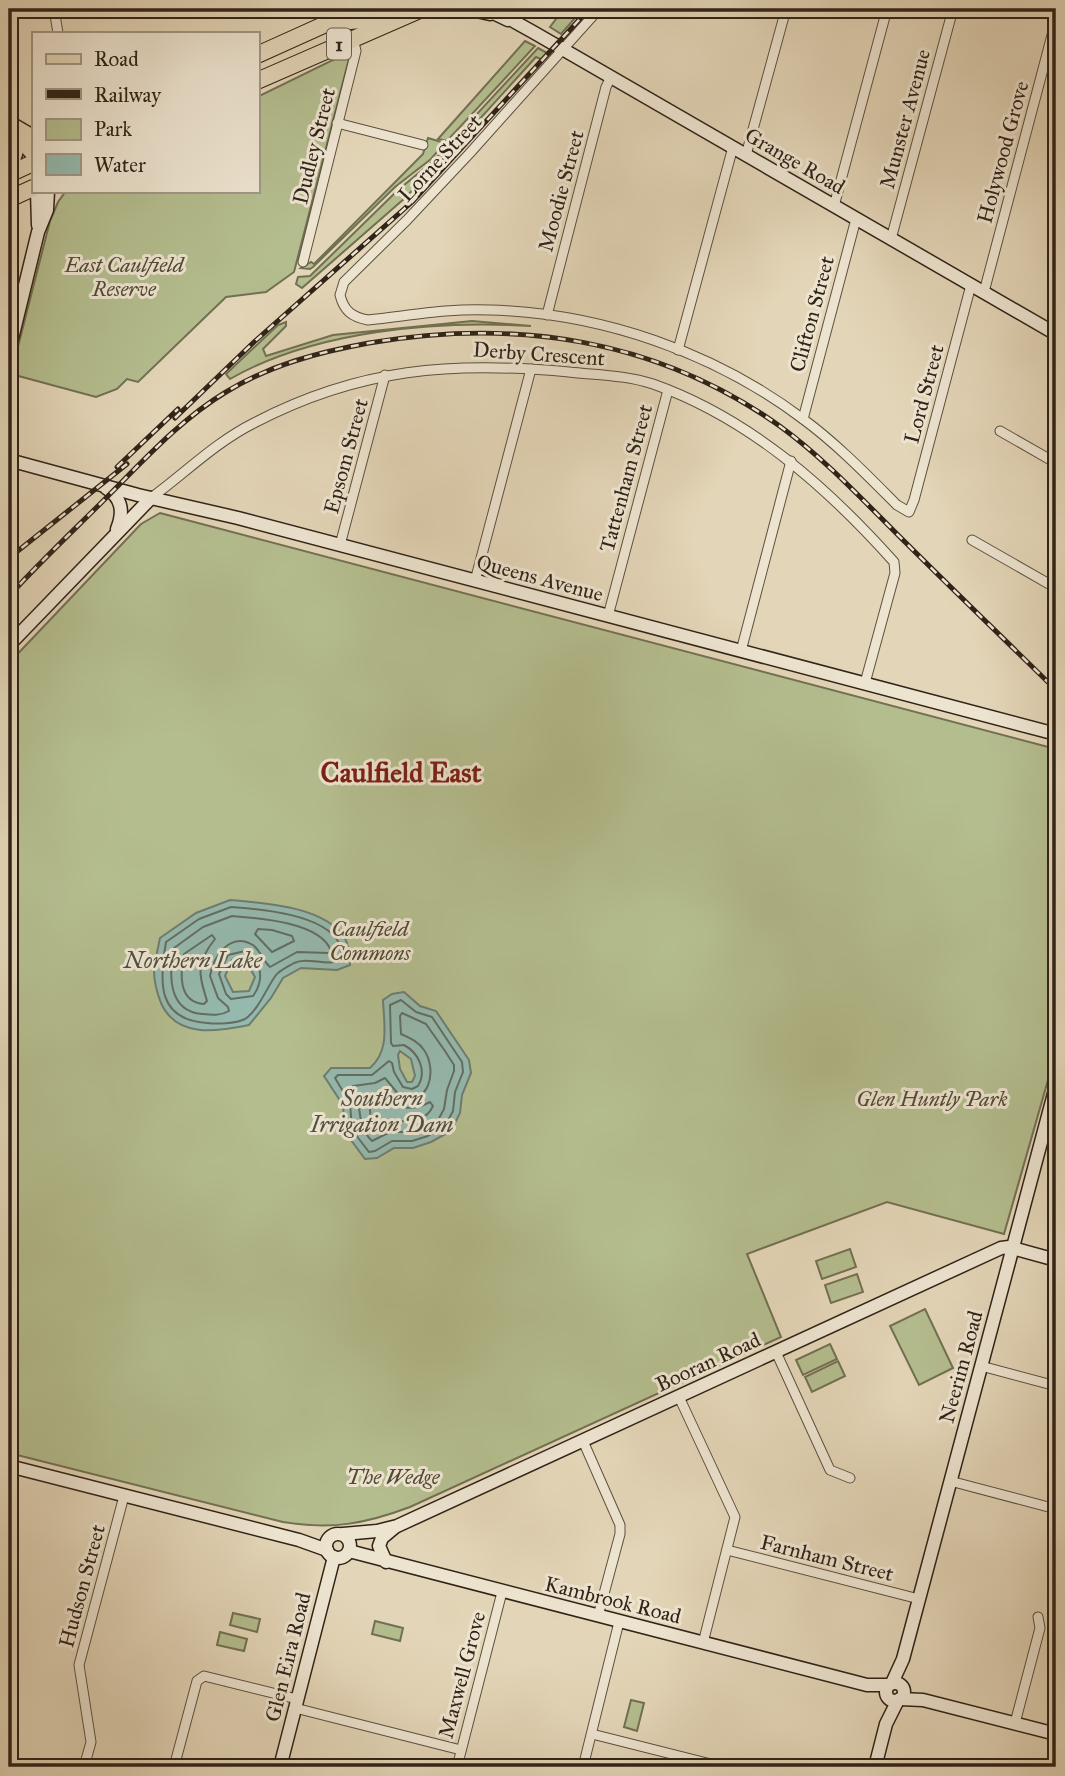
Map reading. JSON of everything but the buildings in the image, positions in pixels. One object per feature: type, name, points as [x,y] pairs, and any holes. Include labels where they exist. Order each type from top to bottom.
[{"type":"highway","name":"1","points":[[259,54],[359,9]]},
{"type":"highway","name":"1","points":[[259,80],[353,38],[385,16],[422,9]]},
{"type":"highway","points":[[333,21],[358,21],[385,16]]},
{"type":"highway","points":[[9,174],[32,163]]},
{"type":"highway","points":[[9,199],[32,190]]},
{"type":"main road","points":[[11,129],[32,128]]},
{"type":"main road","points":[[11,129],[32,137]]},
{"type":"main road","points":[[11,129],[32,153]]},
{"type":"main road","points":[[9,167],[17,150],[11,129]]},
{"type":"street","points":[[54,9],[58,32]]},
{"type":"street","name":"Grange Road","points":[[467,9],[493,11],[515,22],[1056,334]]},
{"type":"street","name":"Lorne Street","points":[[547,315],[461,310],[368,320],[356,318],[347,311],[342,304],[341,288],[353,271],[407,220],[451,173],[598,9]]},
{"type":"street","points":[[746,155],[786,9]]},
{"type":"street","points":[[834,206],[887,9]]},
{"type":"street","name":"Munster Avenue","points":[[891,239],[953,9]]},
{"type":"street","name":"Holywood Grove","points":[[984,292],[1056,20]]},
{"type":"street","name":"Dudley Street","points":[[303,262],[356,51],[353,38]]},
{"type":"street","name":"Moodie Street","points":[[547,315],[606,86],[611,77]]},
{"type":"street","points":[[337,123],[422,145]]},
{"type":"street","points":[[678,349],[733,147]]},
{"type":"street","points":[[35,192],[38,232]]},
{"type":"street","points":[[47,209],[48,192]]},
{"type":"street","points":[[9,351],[38,232],[47,209],[58,192]]},
{"type":"street","name":"Clifton Street","points":[[803,419],[856,219]]},
{"type":"street","name":"Lord Street","points":[[803,419],[839,449],[897,505],[909,512],[971,285]]},
{"type":"street","points":[[547,315],[619,330],[678,349],[741,380],[803,419]]},
{"type":"street","name":"Derby Crescent","points":[[151,498],[251,424],[327,391],[385,375],[450,367],[531,369],[632,379],[668,390],[738,426],[791,461],[895,564],[895,573],[865,683]]},
{"type":"street","points":[[475,581],[531,369]]},
{"type":"street","name":"Epsom Street","points":[[340,545],[385,375]]},
{"type":"street","name":"Tattenham Street","points":[[608,615],[668,390]]},
{"type":"street","points":[[1000,431],[1056,463]]},
{"type":"street","points":[[741,651],[791,461]]},
{"type":"street","name":"Queens Avenue","points":[[11,462],[208,510],[1056,734]]},
{"type":"street","points":[[98,484],[113,493],[121,506],[121,518],[114,536]]},
{"type":"street","points":[[9,645],[151,498]]},
{"type":"street","points":[[972,540],[1056,588]]},
{"type":"street","name":"Neerim Road","points":[[875,1767],[1056,1086]]},
{"type":"street","name":"Booran Road","points":[[377,1531],[344,1556],[334,1544],[377,1531],[397,1526],[1000,1248],[1013,1248]]},
{"type":"street","points":[[1013,1248],[1056,1260]]},
{"type":"street","points":[[776,1352],[830,1470],[850,1478]]},
{"type":"street","points":[[981,1366],[1056,1386]]},
{"type":"street","points":[[679,1396],[734,1517],[703,1643]]},
{"type":"street","points":[[583,1441],[620,1525],[620,1534],[598,1616]]},
{"type":"street","points":[[9,1466],[299,1540],[334,1544],[349,1540],[350,1550]]},
{"type":"street","points":[[950,1481],[1056,1508]]},
{"type":"street","name":"Hudson Street","points":[[84,1767],[91,1742],[79,1665],[124,1496]]},
{"type":"street","points":[[386,1562],[379,1549],[380,1542],[397,1526]]},
{"type":"street","name":"Glen Eira Road","points":[[280,1767],[334,1544]]},
{"type":"street","name":"Kambrook Road","points":[[350,1550],[386,1562],[1056,1734]]},
{"type":"street","name":"Farnham Street","points":[[727,1550],[919,1599]]},
{"type":"street","name":"Maxwell Grove","points":[[457,1767],[502,1592]]},
{"type":"street","points":[[1015,1723],[1040,1628],[1038,1617]]},
{"type":"street","points":[[583,1767],[620,1622]]},
{"type":"street","points":[[174,1767],[197,1681],[204,1676],[461,1750]]},
{"type":"street","points":[[592,1734],[723,1767]]},
{"type":"green space","points":[[571,9],[583,9],[561,34],[550,27],[556,19]]},
{"type":"green space","points":[[525,41],[535,46],[447,141],[438,139]]},
{"type":"green space","points":[[538,48],[549,54],[543,60],[536,57],[457,144],[451,142]]},
{"type":"green space","name":"East Caulfield Reserve","points":[[351,51],[294,272],[266,292],[226,297],[138,382],[127,379],[117,389],[96,397],[11,374],[50,221],[65,192],[259,192],[259,96]]},
{"type":"green space","points":[[428,138],[445,143],[431,159],[395,187],[313,267],[301,268],[311,262],[314,264],[423,154]]},
{"type":"green space","points":[[450,144],[454,145],[449,153],[405,198],[302,288],[296,284],[298,277],[310,276],[398,190]]},
{"type":"green space","points":[[472,321],[531,326],[455,325],[376,332],[299,350],[230,379],[226,374],[278,325],[286,322],[286,326],[263,349],[266,356],[333,335]]},
{"type":"green space","points":[[160,513],[1056,749],[1056,1052],[1004,1234],[887,1202],[747,1254],[781,1337],[410,1507],[378,1518],[332,1525],[283,1522],[9,1453],[9,663],[141,524]]},
{"type":"green space","points":[[850,1249],[856,1267],[822,1279],[816,1261]]},
{"type":"green space","points":[[857,1274],[863,1292],[831,1303],[825,1285]]},
{"type":"green space","points":[[925,1309],[953,1368],[919,1385],[890,1326]]},
{"type":"green space","points":[[830,1344],[837,1359],[803,1375],[796,1360]]},
{"type":"green space","points":[[838,1361],[845,1376],[812,1392],[805,1377]]},
{"type":"green space","points":[[233,1613],[260,1619],[257,1632],[230,1625]]},
{"type":"green space","points":[[375,1621],[403,1628],[400,1641],[372,1634]]},
{"type":"green space","points":[[220,1632],[247,1639],[244,1651],[217,1645]]},
{"type":"green space","points":[[631,1700],[644,1703],[637,1731],[624,1727]]},
{"type":"water","name":"Northern Lake","points":[[230,900],[276,905],[308,913],[335,927],[345,938],[350,965],[337,970],[301,968],[283,978],[249,1025],[211,1030],[187,1027],[168,1015],[161,1003],[154,970],[160,938],[196,913]],"holes":[[[244,958],[255,977],[249,991],[233,992],[225,976],[232,960]]]},
{"type":"water","name":"Southern Irrigation Dam","points":[[404,992],[420,1006],[436,1011],[469,1060],[471,1073],[462,1095],[460,1113],[451,1131],[413,1148],[394,1148],[377,1158],[365,1159],[345,1132],[343,1105],[324,1076],[331,1068],[370,1068],[376,1061],[381,1054],[384,1037],[383,1000],[392,994]],"holes":[[[400,1051],[411,1059],[415,1076],[412,1082],[407,1082],[400,1069],[398,1055]]]},
{"type":"railway","points":[[175,418],[254,342],[412,202],[589,9]]},
{"type":"railway","points":[[9,596],[164,441],[209,403],[260,374],[295,361],[369,343],[478,333],[532,335],[635,355],[685,373],[734,397],[781,427],[839,476],[1056,690]]},
{"type":"railway","points":[[117,467],[178,409]]},
{"type":"railway","points":[[9,558],[127,464]]},
{"type":"district","name":"Caulfield East","points":[[401,772]]},
{"type":"park label","name":"Caulfield Commons","points":[[370,941]]},
{"type":"park label","name":"Glen Huntly Park","points":[[932,1099]]},
{"type":"park label","name":"The Wedge","points":[[393,1477]]}]
